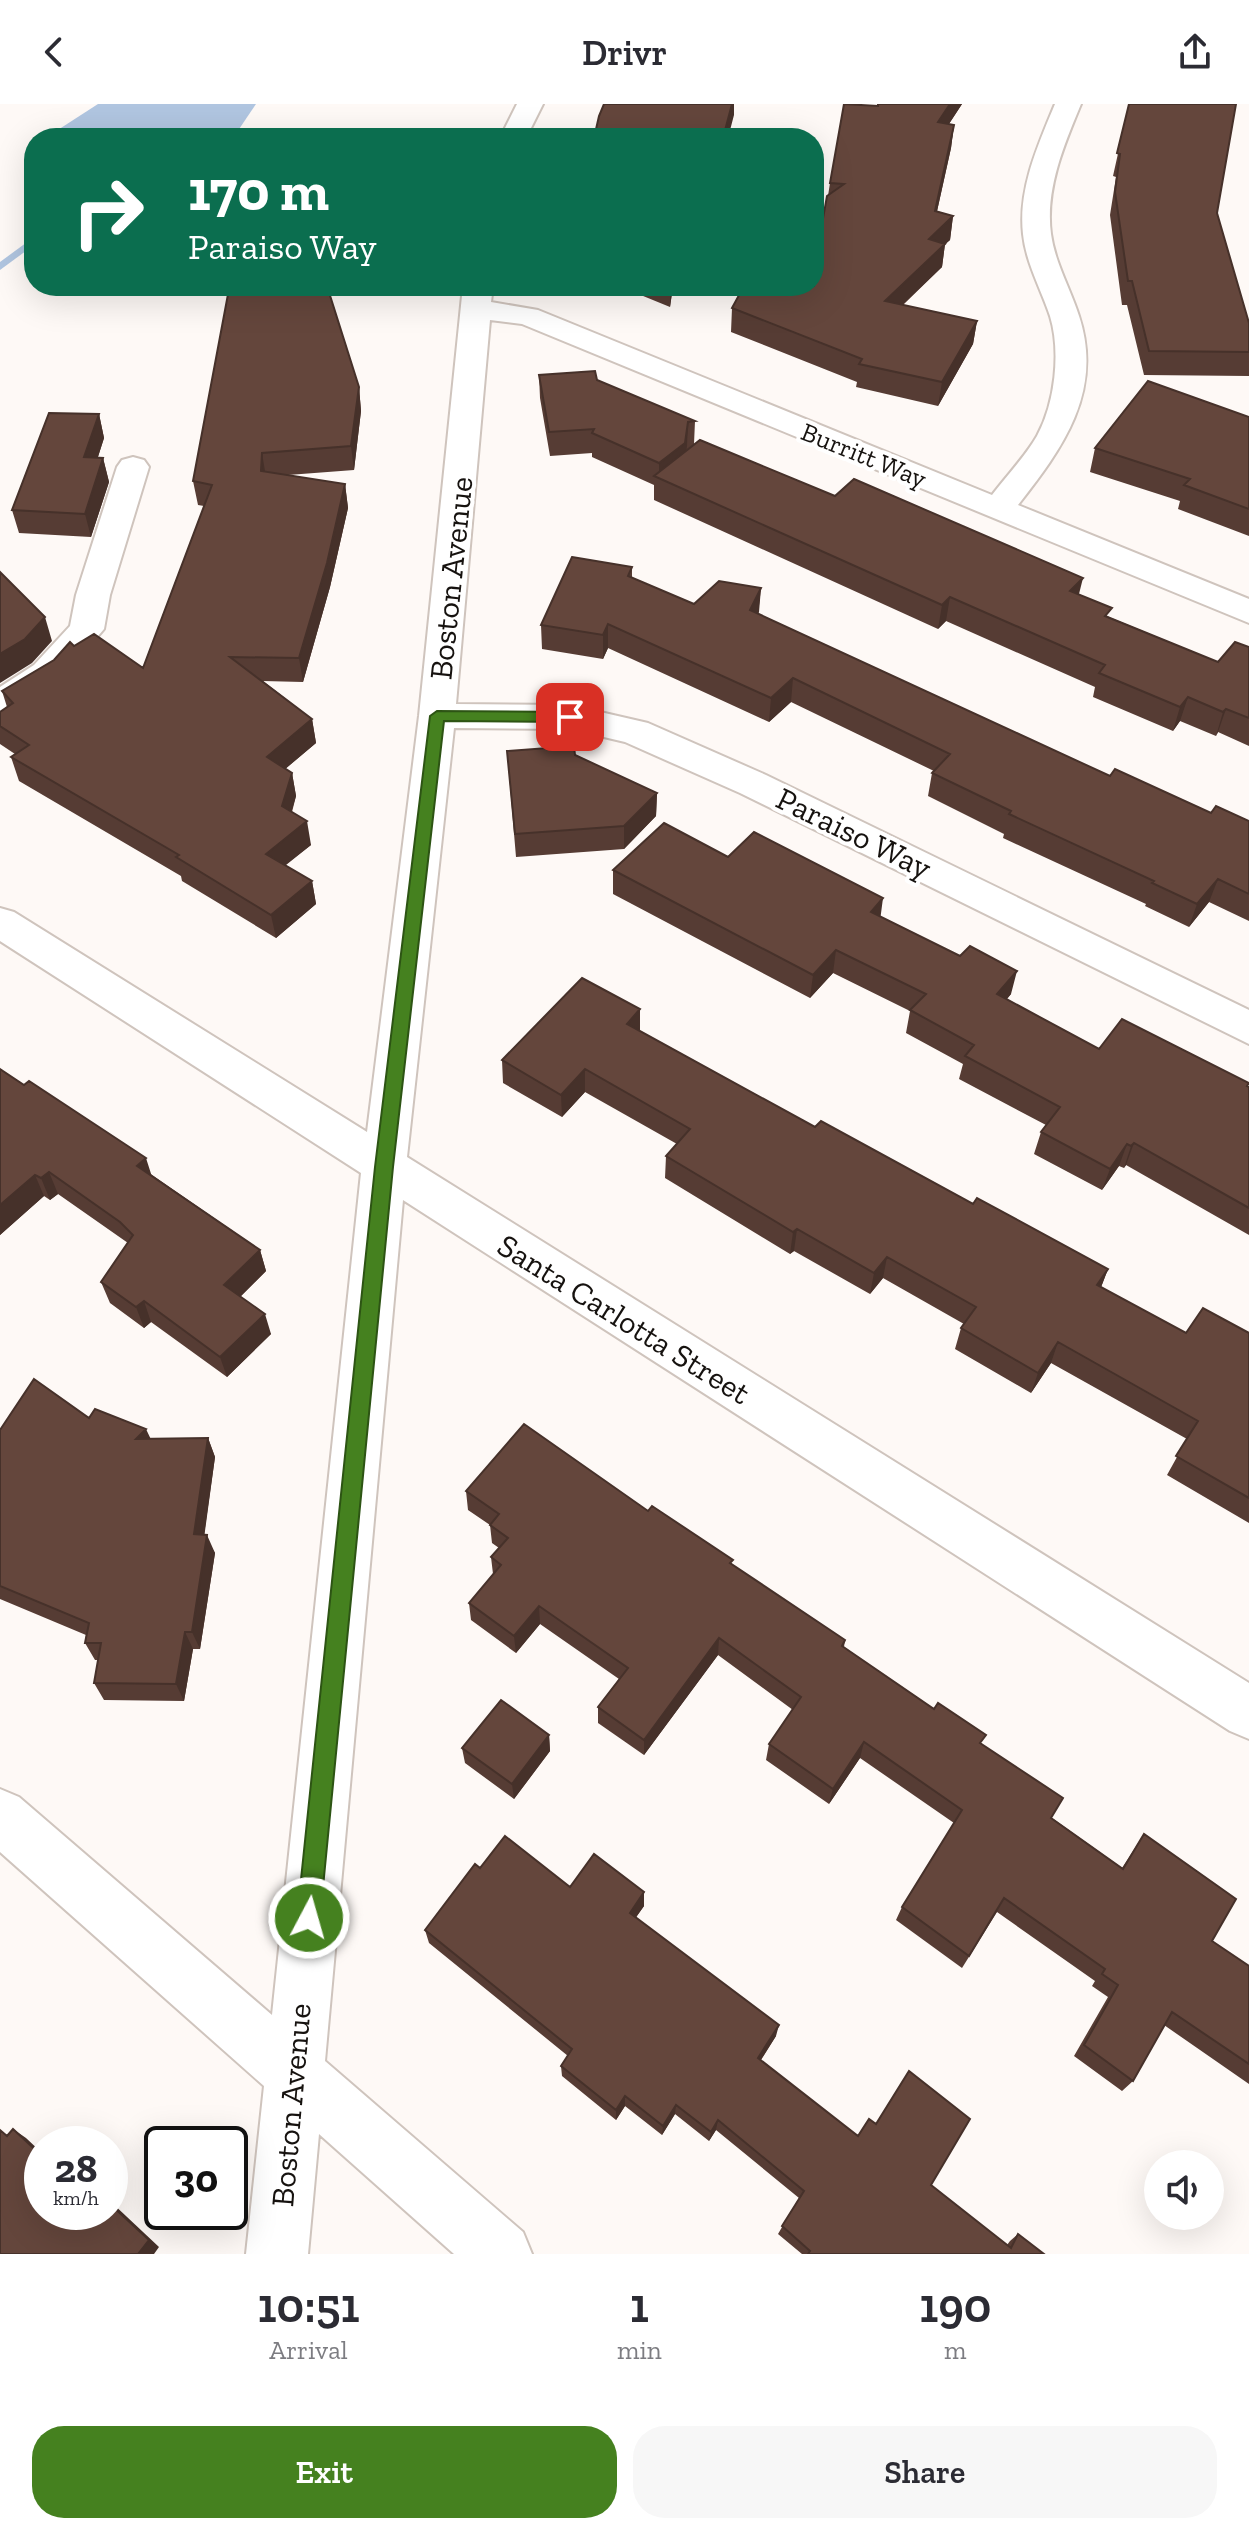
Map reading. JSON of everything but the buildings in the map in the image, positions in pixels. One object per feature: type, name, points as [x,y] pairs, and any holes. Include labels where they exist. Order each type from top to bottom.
[{"type":"street","points":[[997,510],[1058,425],[1068,370],[1072,347],[1065,320],[1044,271],[1036,218],[1048,154],[1068,104]]},
{"type":"street","name":"Burritt Way","points":[[477,298],[528,316],[1249,612]]},
{"type":"street","name":"Boston Avenue","points":[[277,2254],[384,1167],[437,716],[477,298]]},
{"type":"street","points":[[0,703],[47,673],[87,629],[93,595],[133,467]]},
{"type":"street","name":"Paraiso Way","points":[[437,716],[570,717],[635,732],[753,784],[1249,1028]]},
{"type":"street","name":"Santa Carlotta Street","points":[[0,922],[1249,1713]]},
{"type":"street","points":[[0,1816],[501,2254]]},
{"type":"water","points":[[98,104],[256,104],[240,128],[61,128]]},
{"type":"waterway","points":[[0,267],[24,248]]},
{"type":"route","points":[[309,1918],[384,1167],[437,716],[570,717]]}]
